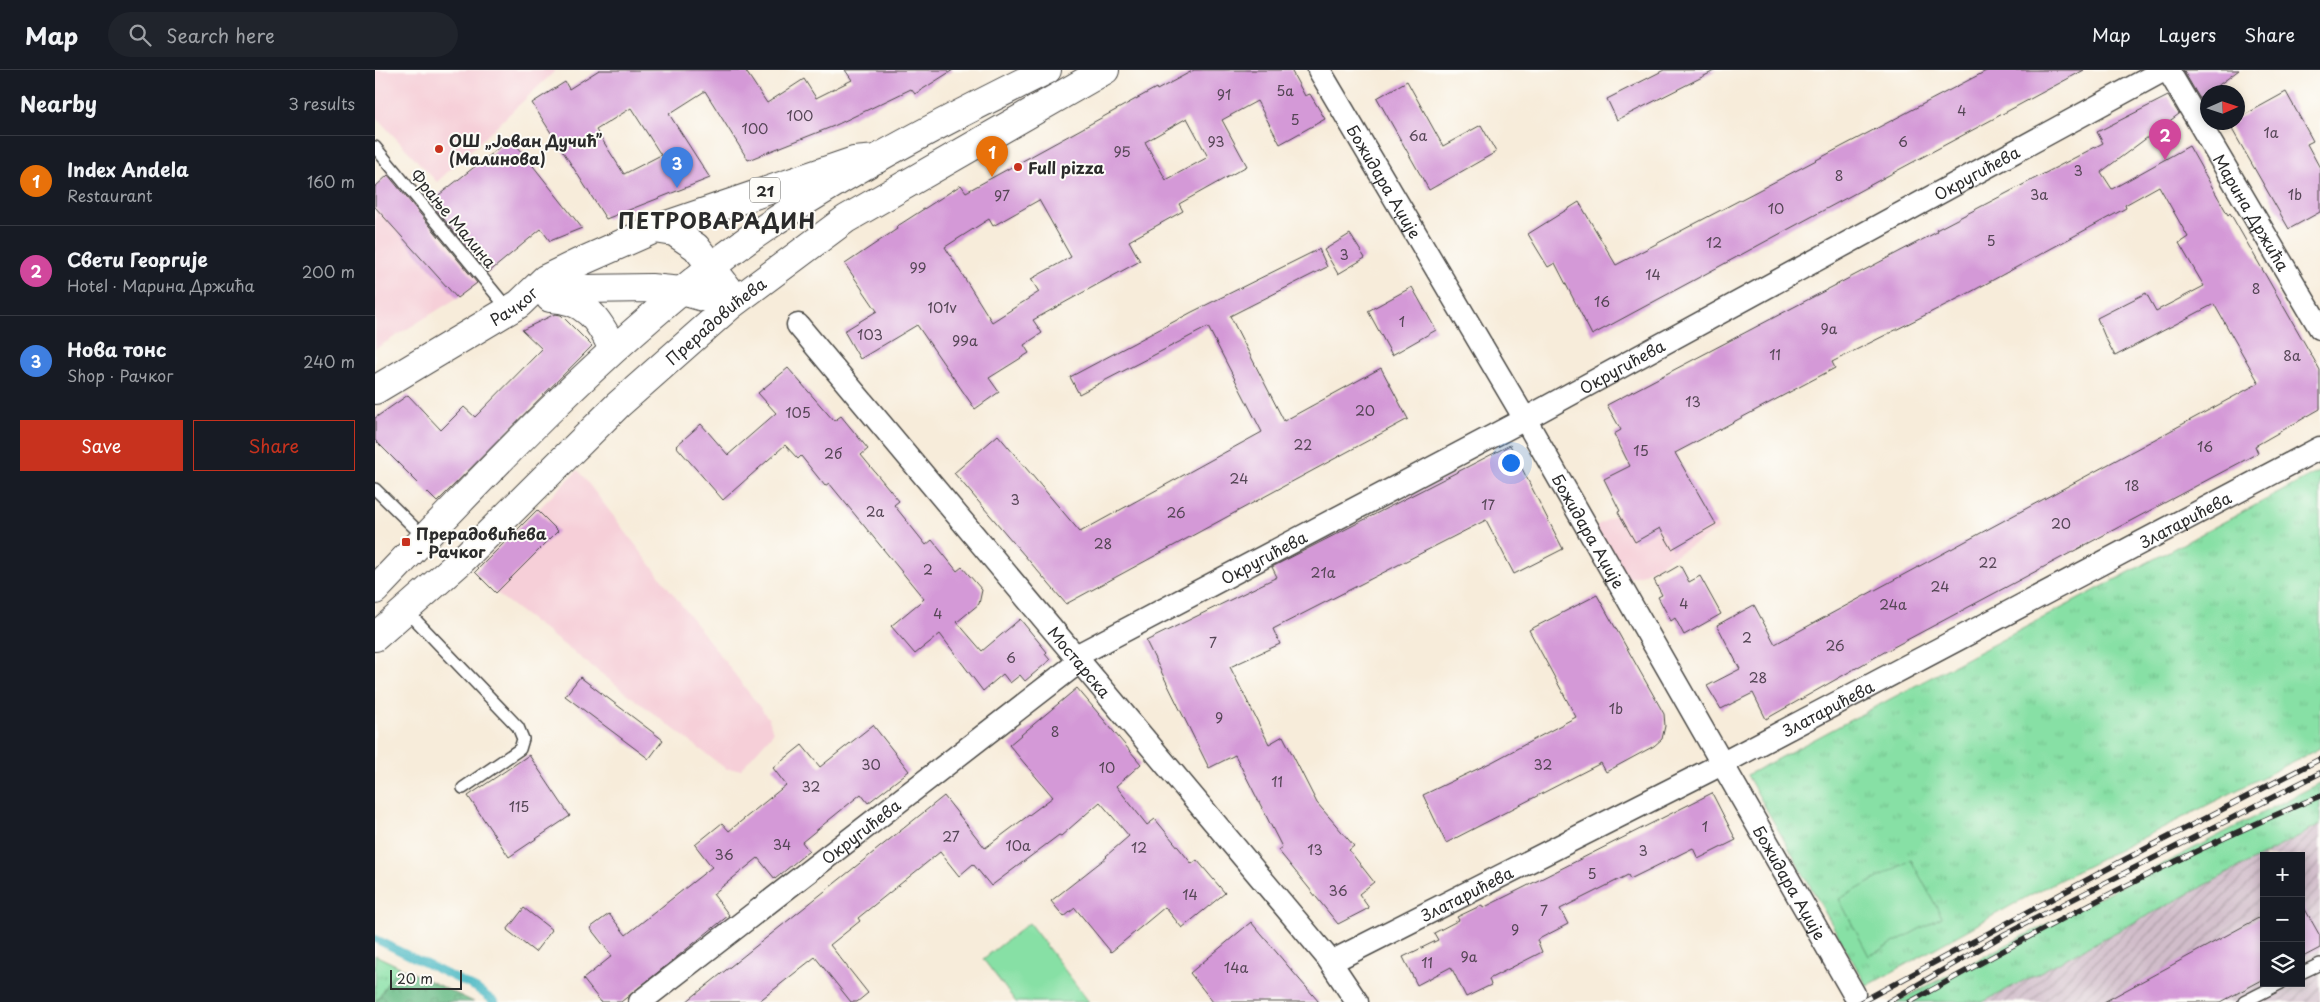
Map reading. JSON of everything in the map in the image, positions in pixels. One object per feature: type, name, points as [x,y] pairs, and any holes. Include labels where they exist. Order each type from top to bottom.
[{"type":"main road","points":[[375,590],[465,495],[613,349],[712,267],[804,203],[877,159],[1047,70]]},
{"type":"main road","name":"Прерадовићева","points":[[375,637],[407,611],[461,560],[618,404],[734,302],[846,219],[1105,70]]},
{"type":"main road","name":"21","points":[[655,229],[854,161],[877,159]]},
{"type":"main road","points":[[655,229],[674,232],[696,247],[712,267],[734,302]]},
{"type":"main road","name":"Рачког","points":[[375,390],[513,306],[545,279],[655,229]]},
{"type":"main road","name":"Рачког","points":[[551,298],[581,289],[682,291]]},
{"type":"main road","name":"21","points":[[682,291],[734,302]]},
{"type":"main road","points":[[551,298],[576,302],[585,309],[603,328],[613,349]]},
{"type":"main road","name":"21","points":[[513,306],[551,298]]},
{"type":"street","name":"Божидара Аџије","points":[[1319,70],[1525,419],[1854,994]]},
{"type":"street","name":"Округићева","points":[[640,1002],[1078,659],[1525,419],[2166,70]]},
{"type":"street","name":"Марина Држића","points":[[2166,70],[2320,328]]},
{"type":"street","name":"Мостарска","points":[[798,325],[1331,962],[1357,1002]]},
{"type":"street","name":"Златарићева","points":[[1331,962],[1722,764],[2320,448]]},
{"type":"lane","name":"Фрање Малина","points":[[375,147],[513,306]]},
{"type":"lane","points":[[375,489],[425,538]]},
{"type":"lane","points":[[407,611],[517,727],[523,739],[520,749],[463,788]]},
{"type":"lane","points":[[2305,971],[2320,964]]},
{"type":"lane","points":[[2244,1002],[2273,987]]},
{"type":"shaded area","name":"ОШ „Јован Дучић” (Малинова)","points":[[375,70],[555,71],[437,182],[375,116]]},
{"type":"shaded area","points":[[389,174],[480,282],[375,349],[375,187]]},
{"type":"shaded area","points":[[578,470],[769,719],[773,733],[741,769],[726,769],[496,593],[475,572]]},
{"type":"shaded area","points":[[1687,472],[1719,529],[1643,574],[1622,580],[1593,528]]},
{"type":"shaded area","points":[[2320,825],[2320,1002],[1983,1002],[2260,857],[2260,987],[2305,987],[2305,852],[2269,852]]},
{"type":"green space","points":[[2320,471],[2320,748],[2032,894],[1867,986],[1747,775]]},
{"type":"green space","points":[[2320,783],[2320,825],[2269,852],[2260,852],[2260,857],[1983,1002],[1896,1002]]},
{"type":"green space","points":[[1911,860],[1942,917],[1869,956],[1839,899]]},
{"type":"green space","points":[[1029,923],[1089,1002],[1016,1002],[983,959]]},
{"type":"green space","points":[[375,955],[398,966],[376,1002],[375,1002]]},
{"type":"green space","points":[[398,966],[474,1002],[376,1002]]},
{"type":"building","points":[[599,70],[745,70],[767,103],[804,79],[816,98],[852,80],[845,70],[953,70],[915,94],[911,89],[834,126],[748,160],[705,91],[669,114],[710,178],[606,219],[532,103],[565,82],[569,89]],"holes":[[[631,108],[661,155],[624,174],[596,130]]]},
{"type":"building","points":[[1194,70],[1291,70],[1305,96],[1310,94],[1325,119],[1280,144],[1257,101],[1222,120],[1247,166],[1179,204],[1183,211],[1129,241],[1140,261],[1033,320],[1042,333],[1024,345],[1029,353],[989,378],[999,392],[975,409],[917,325],[860,359],[844,331],[877,311],[845,264],[897,229],[896,227],[961,185],[966,192],[1156,88],[1157,90]],"holes":[[[1187,118],[1208,157],[1166,180],[1145,142]],[[1039,200],[1071,257],[1031,279],[1039,292],[992,322],[945,247],[989,219],[993,226]]]},
{"type":"building","points":[[1664,70],[1716,70],[1617,120],[1607,99]]},
{"type":"building","points":[[1988,70],[2084,70],[1592,335],[1555,263],[1548,267],[1528,234],[1579,202],[1616,265]]},
{"type":"building","points":[[2183,70],[2239,70],[2219,85],[2200,85],[2200,99]]},
{"type":"building","points":[[1407,81],[1443,146],[1481,125],[1496,152],[1429,190],[1377,98]]},
{"type":"building","points":[[2286,92],[2313,141],[2307,144],[2320,168],[2320,212],[2289,229],[2232,130],[2245,130],[2245,115]]},
{"type":"building","points":[[2168,96],[2179,114],[2101,172],[2112,189],[2189,146],[2228,215],[2230,213],[2320,370],[2320,409],[2255,446],[2258,453],[1888,650],[1766,719],[1753,693],[1721,709],[1707,686],[1740,669],[1717,625],[1754,605],[1775,644],[2259,383],[2214,304],[2115,356],[2105,337],[2097,318],[2146,293],[2156,311],[2204,286],[2179,243],[2188,237],[2159,186],[2125,205],[2126,208],[1967,294],[1832,362],[1835,368],[1675,453],[1716,524],[1672,549],[1660,528],[1635,542],[1618,512],[1620,511],[1604,479],[1630,466],[1614,434],[1621,430],[1607,405],[2103,143],[2097,132]]},
{"type":"building","points":[[511,138],[582,228],[550,241],[541,229],[488,273],[430,202]]},
{"type":"building","points":[[388,175],[477,283],[457,298],[375,207],[375,187]]},
{"type":"building","points":[[1350,234],[1365,258],[1338,274],[1324,250]]},
{"type":"building","points":[[1319,249],[1327,267],[1230,316],[1284,421],[1381,368],[1408,419],[1066,604],[954,473],[998,435],[1080,532],[1262,432],[1208,327],[1079,394],[1070,377],[1192,312]]},
{"type":"building","points":[[1412,287],[1436,330],[1392,355],[1368,311]]},
{"type":"building","points":[[555,314],[561,315],[592,346],[437,502],[375,440],[375,418],[408,395],[441,430],[464,407],[475,417],[542,349],[522,330]]},
{"type":"building","points":[[788,368],[834,421],[841,416],[868,449],[861,455],[899,501],[894,505],[926,545],[932,540],[957,571],[962,567],[982,590],[979,604],[957,622],[982,651],[1020,619],[1047,652],[1045,654],[1050,660],[1025,681],[1020,675],[1010,683],[1003,674],[983,691],[940,634],[915,654],[891,626],[924,599],[829,483],[825,486],[801,456],[798,459],[785,445],[723,500],[676,446],[701,424],[728,455],[776,413],[758,393]]},
{"type":"building","points":[[1510,445],[1563,549],[1514,574],[1486,520],[1273,629],[1280,644],[1230,667],[1269,744],[1283,736],[1317,803],[1354,846],[1349,850],[1374,882],[1359,894],[1369,908],[1338,924],[1278,850],[1282,847],[1235,755],[1209,768],[1146,641],[1277,577],[1272,567]]},
{"type":"building","points":[[537,510],[558,531],[496,593],[475,572]]},
{"type":"building","points":[[1680,565],[1689,582],[1700,576],[1721,614],[1684,635],[1675,618],[1671,621],[1658,597],[1662,595],[1654,580]]},
{"type":"building","points":[[1597,595],[1664,714],[1665,726],[1662,739],[1654,746],[1606,772],[1601,763],[1446,843],[1423,795],[1492,762],[1576,717],[1529,630]]},
{"type":"building","points":[[580,677],[663,740],[649,759],[565,696]]},
{"type":"building","points":[[1077,688],[1141,764],[1116,786],[1147,825],[1155,819],[1192,864],[1197,860],[1225,893],[1182,928],[1165,907],[1111,952],[1075,908],[1064,917],[1051,901],[1107,857],[1129,836],[1100,802],[1061,836],[1059,835],[991,886],[973,864],[959,876],[940,852],[858,918],[860,921],[830,945],[868,993],[857,1002],[851,1002],[815,957],[758,1002],[686,1002],[944,796],[985,848],[1053,797],[1009,745]]},
{"type":"building","points":[[873,725],[909,771],[868,803],[861,794],[802,842],[809,851],[775,879],[758,858],[713,894],[729,915],[621,1002],[601,1002],[583,979],[612,956],[590,928],[609,914],[626,935],[712,867],[695,845],[722,823],[729,831],[786,785],[773,768],[802,745],[820,767]]},
{"type":"building","points":[[529,755],[570,816],[509,857],[468,796]]},
{"type":"building","points":[[1712,793],[1736,840],[1698,859],[1693,848],[1630,879],[1628,875],[1560,909],[1568,924],[1537,940],[1542,952],[1489,979],[1491,985],[1466,997],[1451,967],[1417,985],[1403,957],[1438,940],[1434,933],[1459,920],[1457,917],[1482,905],[1483,908]]},
{"type":"building","points":[[524,908],[552,930],[535,952],[507,930]]},
{"type":"building","points":[[2305,909],[2320,936],[2320,948],[2305,956]]},
{"type":"building","points":[[2260,917],[2260,981],[2221,1002],[2104,1002]]},
{"type":"building","points":[[1251,922],[1319,1002],[1213,1002],[1190,973]]},
{"type":"waterway","points":[[375,939],[476,988],[495,1002]]},
{"type":"railway","points":[[1861,1002],[2122,861],[2320,759]]},
{"type":"railway","points":[[1888,1002],[2005,934],[2320,773]]},
{"type":"railway","points":[[1910,1002],[2163,867],[2267,818],[2320,796]]},
{"type":"place","name":"ОШ „Јован Дучић” (Малинова)","points":[[439,149]]},
{"type":"place","name":"Свети Георгије","points":[[2165,160]]},
{"type":"place","name":"Full pizza","points":[[1018,167]]},
{"type":"place","name":"Index Andela","points":[[992,177]]},
{"type":"place","name":"Нова тонс","points":[[677,188]]},
{"type":"place","name":"Прерадовићева - Рачког","points":[[406,542]]},
{"type":"district","name":"ПЕТРОВАРАДИН","points":[[717,220]]}]
